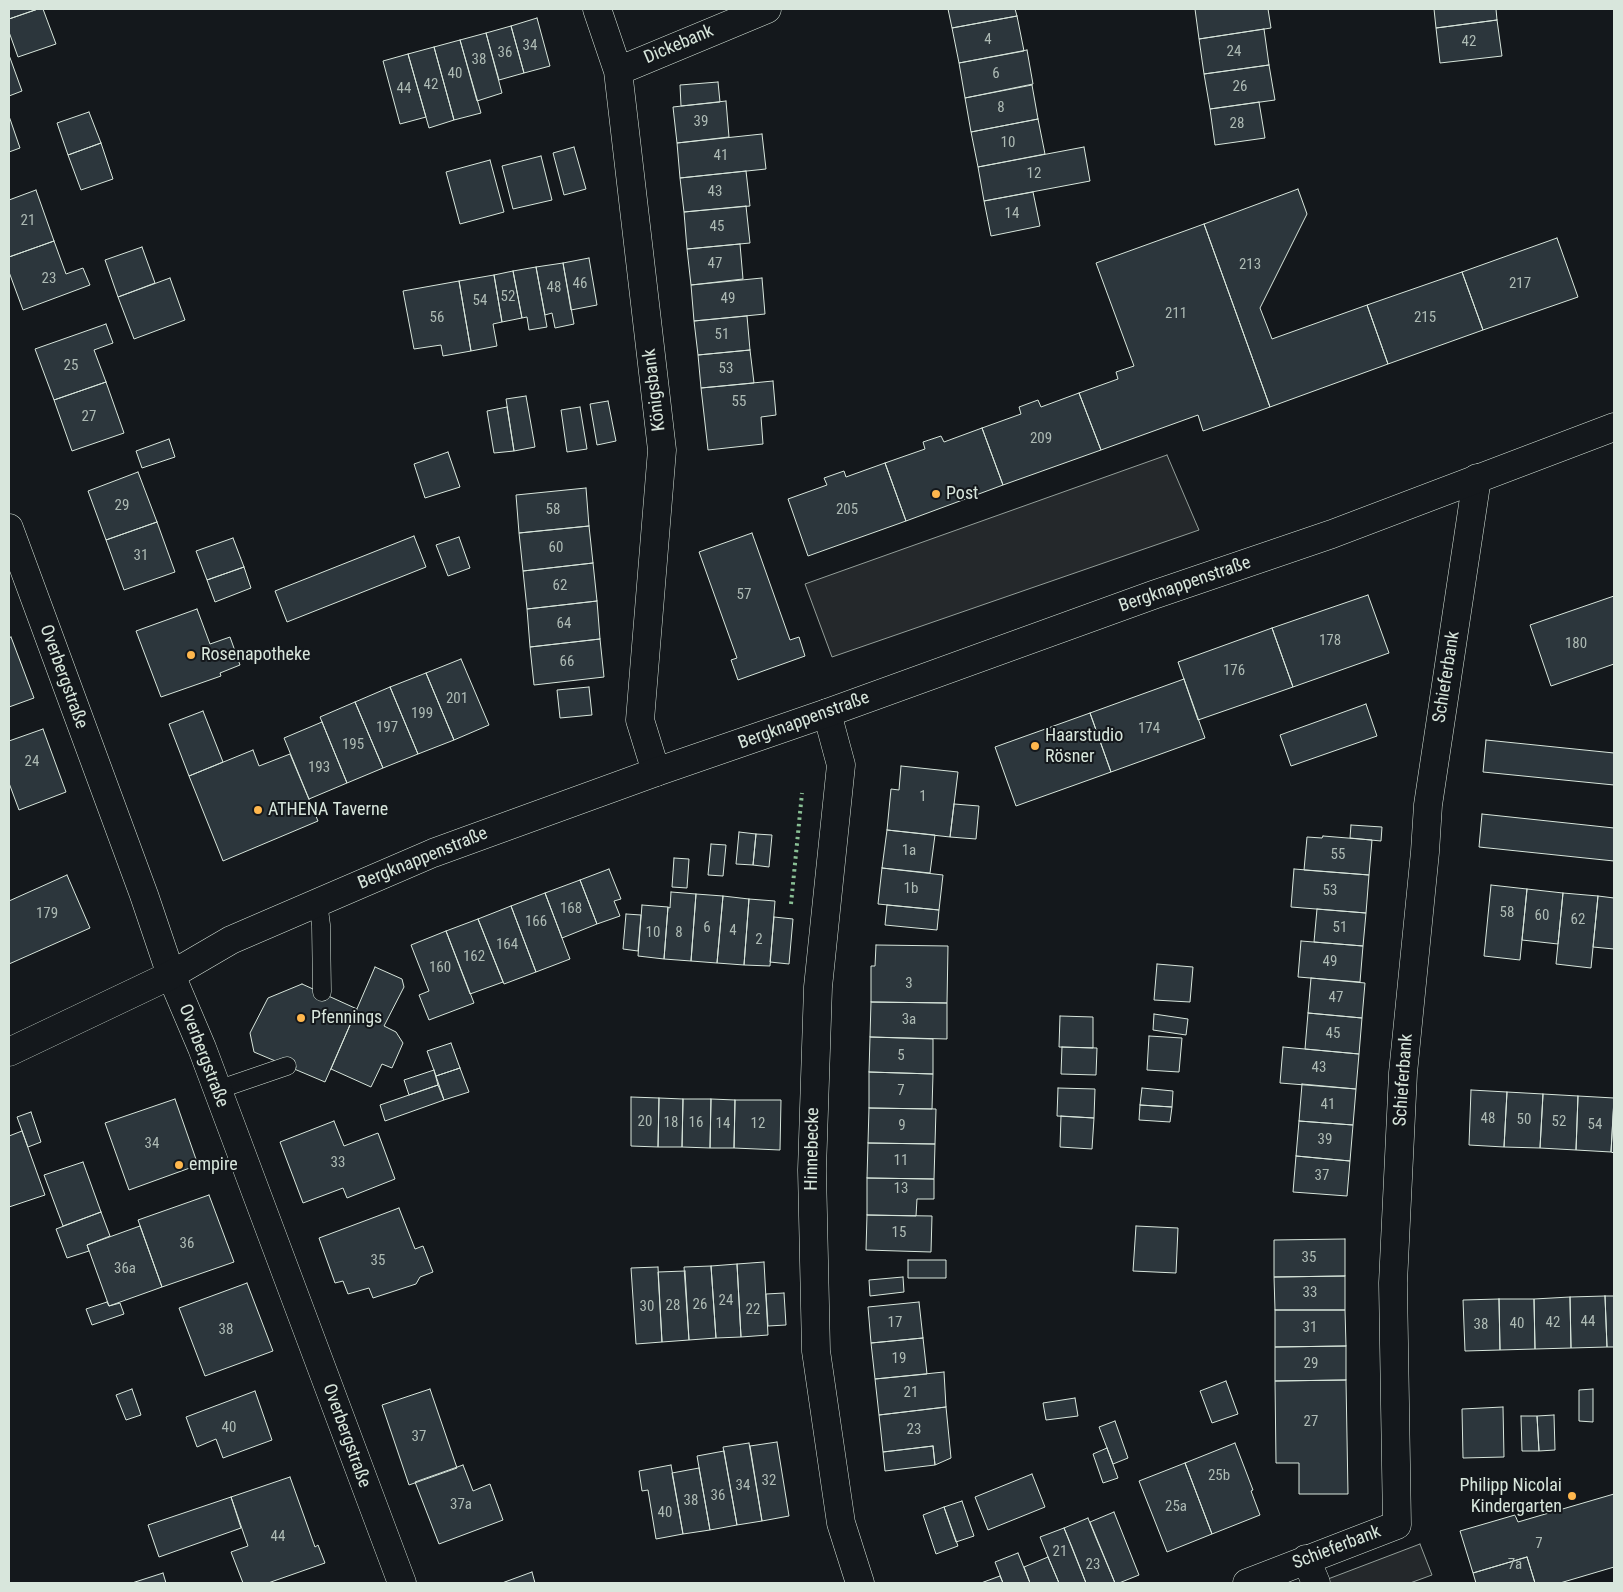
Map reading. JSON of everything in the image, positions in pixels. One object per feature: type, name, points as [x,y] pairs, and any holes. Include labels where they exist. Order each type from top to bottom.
[{"type":"street","name":"Königsbank","points":[[597,9],[618,71],[662,450],[640,720],[656,772]]},
{"type":"street","name":"Dickebank","points":[[618,71],[767,9]]},
{"type":"street","name":"Bergknappenstraße","points":[[9,1052],[171,976],[230,940],[433,853],[1153,595],[1332,534],[1614,427]]},
{"type":"street","name":"Schieferbank","points":[[1247,1583],[1311,1571],[1397,1525],[1393,1283],[1403,1073],[1428,805],[1477,478]]},
{"type":"street","name":"Overbergstraße","points":[[9,528],[144,895],[171,976],[202,1048],[402,1583]]},
{"type":"street","name":"Hinnebecke","points":[[826,713],[841,765],[818,987],[812,1170],[816,1351],[841,1523],[860,1583]]},
{"type":"lane","points":[[318,902],[321,925],[322,992]]},
{"type":"lane","points":[[217,1090],[287,1066]]},
{"type":"shaded area","points":[[1167,455],[1199,530],[832,657],[805,584]]},
{"type":"shaded area","points":[[1420,1544],[1432,1575],[1410,1583],[1330,1583],[1328,1579]]},
{"type":"building","points":[[9,9],[38,9],[9,19]]},
{"type":"building","points":[[43,9],[56,44],[18,57],[9,32],[9,19]]},
{"type":"building","points":[[948,9],[1015,9],[1017,16],[952,28]]},
{"type":"building","points":[[1195,9],[1268,9],[1271,28],[1199,39]]},
{"type":"building","points":[[1434,9],[1496,9],[1497,20],[1436,28]]},
{"type":"building","points":[[1017,16],[1024,51],[959,63],[952,28]]},
{"type":"building","points":[[537,18],[550,66],[524,73],[511,26]]},
{"type":"building","points":[[1497,20],[1502,56],[1440,63],[1436,28]]},
{"type":"building","points":[[511,26],[524,73],[499,80],[486,33]]},
{"type":"building","points":[[1264,29],[1269,65],[1204,74],[1199,39]]},
{"type":"building","points":[[486,33],[502,93],[477,101],[460,40]]},
{"type":"building","points":[[460,40],[481,113],[454,120],[434,47]]},
{"type":"building","points":[[434,47],[454,120],[429,128],[408,54]]},
{"type":"building","points":[[1027,50],[1033,84],[965,98],[959,63]]},
{"type":"building","points":[[408,54],[426,117],[400,124],[383,61]]},
{"type":"building","points":[[9,55],[22,91],[9,96]]},
{"type":"building","points":[[1269,65],[1275,100],[1210,109],[1204,74]]},
{"type":"building","points":[[718,82],[720,102],[681,106],[680,85]]},
{"type":"building","points":[[1032,85],[1038,119],[971,132],[965,98]]},
{"type":"building","points":[[726,101],[729,137],[677,143],[673,107]]},
{"type":"building","points":[[1259,102],[1265,138],[1215,145],[1210,109]]},
{"type":"building","points":[[89,112],[101,143],[68,155],[57,123]]},
{"type":"building","points":[[9,116],[20,148],[9,152]]},
{"type":"building","points":[[1038,119],[1045,154],[978,167],[971,132]]},
{"type":"building","points":[[762,134],[766,169],[680,178],[677,143]]},
{"type":"building","points":[[101,143],[113,179],[81,190],[68,155]]},
{"type":"building","points":[[574,147],[586,189],[564,195],[553,153]]},
{"type":"building","points":[[1084,147],[1090,181],[984,201],[978,167]]},
{"type":"building","points":[[541,156],[552,200],[513,209],[502,166]]},
{"type":"building","points":[[490,160],[504,212],[460,224],[446,172]]},
{"type":"building","points":[[746,171],[750,206],[684,212],[680,178]]},
{"type":"building","points":[[1298,189],[1307,214],[1260,308],[1272,339],[1367,305],[1388,364],[1270,407],[1204,224]]},
{"type":"building","points":[[36,190],[54,241],[9,257],[9,200]]},
{"type":"building","points":[[1033,192],[1040,226],[991,236],[984,201]]},
{"type":"building","points":[[746,206],[750,243],[687,249],[684,212]]},
{"type":"building","points":[[1204,224],[1270,407],[1203,431],[1198,415],[1101,450],[1079,393],[1118,379],[1116,372],[1134,366],[1096,263]]},
{"type":"building","points":[[1557,238],[1578,297],[1483,330],[1462,272]]},
{"type":"building","points":[[54,241],[66,274],[83,268],[90,285],[23,310],[9,272],[9,257]]},
{"type":"building","points":[[740,244],[743,279],[691,285],[687,249]]},
{"type":"building","points":[[142,247],[155,283],[118,297],[105,260]]},
{"type":"building","points":[[589,258],[597,305],[571,310],[563,263]]},
{"type":"building","points":[[563,263],[574,324],[555,328],[552,313],[545,315],[536,267]]},
{"type":"building","points":[[536,267],[547,327],[529,330],[527,317],[522,318],[513,271]]},
{"type":"building","points":[[513,271],[522,318],[502,322],[494,275]]},
{"type":"building","points":[[1462,272],[1483,330],[1388,364],[1367,305]]},
{"type":"building","points":[[494,275],[502,322],[493,324],[497,346],[471,351],[459,281]]},
{"type":"building","points":[[170,278],[185,320],[134,339],[118,297]]},
{"type":"building","points":[[762,278],[765,314],[694,321],[691,285]]},
{"type":"building","points":[[459,281],[471,351],[443,356],[441,345],[414,349],[403,291]]},
{"type":"building","points":[[747,316],[750,350],[698,355],[694,321]]},
{"type":"building","points":[[106,324],[113,343],[94,350],[106,382],[54,400],[35,349]]},
{"type":"building","points":[[750,350],[754,383],[701,388],[698,355]]},
{"type":"building","points":[[773,381],[776,415],[761,417],[763,444],[708,450],[701,388]]},
{"type":"building","points":[[106,382],[124,433],[72,451],[54,400]]},
{"type":"building","points":[[1079,393],[1101,450],[1003,485],[982,428],[1021,414],[1019,407],[1038,400],[1041,407]]},
{"type":"building","points":[[526,396],[535,447],[514,451],[506,399]]},
{"type":"building","points":[[608,401],[616,441],[597,445],[590,404]]},
{"type":"building","points":[[507,407],[514,451],[494,453],[487,411]]},
{"type":"building","points":[[580,407],[587,449],[567,452],[561,410]]},
{"type":"building","points":[[982,428],[1003,485],[906,521],[885,463],[925,449],[923,442],[941,436],[944,442]]},
{"type":"building","points":[[169,439],[175,457],[142,468],[136,451]]},
{"type":"building","points":[[448,452],[460,487],[425,498],[414,464]]},
{"type":"building","points":[[885,463],[906,521],[808,556],[788,499],[827,485],[824,478],[844,471],[846,477]]},
{"type":"building","points":[[138,472],[157,522],[106,540],[88,491]]},
{"type":"building","points":[[586,488],[589,526],[519,533],[516,495]]},
{"type":"building","points":[[157,522],[175,572],[124,590],[106,540]]},
{"type":"building","points":[[589,526],[593,563],[523,571],[519,533]]},
{"type":"building","points":[[752,533],[790,640],[799,637],[805,656],[738,680],[731,660],[737,658],[699,552]]},
{"type":"building","points":[[414,536],[426,567],[287,622],[275,591]]},
{"type":"building","points":[[459,537],[470,568],[448,576],[436,545]]},
{"type":"building","points":[[233,538],[244,567],[207,580],[196,551]]},
{"type":"building","points":[[593,563],[597,601],[527,609],[523,571]]},
{"type":"building","points":[[244,567],[251,588],[215,602],[207,580]]},
{"type":"building","points":[[1368,595],[1389,653],[1293,687],[1272,628]]},
{"type":"building","points":[[1614,596],[1614,664],[1551,686],[1530,625]]},
{"type":"building","points":[[597,601],[600,639],[530,647],[527,609]]},
{"type":"building","name":"Rosenapotheke","points":[[197,609],[210,644],[230,637],[240,665],[220,673],[221,676],[161,697],[136,631]]},
{"type":"building","points":[[1272,628],[1293,687],[1198,720],[1178,662]]},
{"type":"building","points":[[11,637],[34,698],[9,707],[9,638]]},
{"type":"building","points":[[600,639],[604,677],[534,685],[530,647]]},
{"type":"building","points":[[461,659],[489,725],[454,740],[426,673]]},
{"type":"building","points":[[426,673],[454,740],[418,754],[390,687]]},
{"type":"building","points":[[1184,679],[1205,738],[1111,772],[1090,713]]},
{"type":"building","points":[[390,687],[418,754],[383,768],[355,702]]},
{"type":"building","points":[[589,687],[592,715],[560,718],[557,690]]},
{"type":"building","points":[[355,702],[383,768],[347,783],[320,717]]},
{"type":"building","points":[[1366,704],[1377,736],[1291,766],[1280,735]]},
{"type":"building","points":[[203,711],[223,762],[189,776],[169,724]]},
{"type":"building","points":[[1090,713],[1111,772],[1016,806],[995,747]]},
{"type":"building","points":[[322,722],[347,783],[309,799],[284,738]]},
{"type":"building","points":[[43,729],[66,792],[19,810],[9,783],[9,741]]},
{"type":"building","points":[[1486,740],[1614,753],[1614,785],[1483,772]]},
{"type":"building","name":"ATHENA Taverne","points":[[253,750],[259,766],[290,754],[318,821],[223,861],[189,776]]},
{"type":"building","points":[[901,766],[958,772],[950,837],[887,830],[891,789],[899,790]]},
{"type":"building","points":[[954,804],[979,806],[976,839],[950,837]]},
{"type":"building","points":[[1482,814],[1614,828],[1614,861],[1479,847]]},
{"type":"building","points":[[1351,825],[1382,827],[1381,841],[1350,838]]},
{"type":"building","points":[[887,830],[935,835],[930,873],[882,868]]},
{"type":"building","points":[[739,832],[756,834],[753,865],[736,864]]},
{"type":"building","points":[[756,834],[772,835],[769,867],[753,865]]},
{"type":"building","points":[[1323,836],[1372,840],[1369,875],[1304,870],[1307,837],[1322,838]]},
{"type":"building","points":[[711,844],[726,845],[723,876],[708,875]]},
{"type":"building","points":[[674,858],[689,859],[687,888],[672,887]]},
{"type":"building","points":[[882,868],[943,875],[939,910],[878,904]]},
{"type":"building","points":[[609,869],[621,899],[614,901],[620,916],[597,924],[580,880]]},
{"type":"building","points":[[1294,869],[1369,875],[1366,913],[1291,907]]},
{"type":"building","points":[[67,875],[90,928],[9,964],[9,901]]},
{"type":"building","points":[[580,880],[597,924],[562,938],[545,893]]},
{"type":"building","points":[[1491,885],[1527,889],[1520,960],[1484,956]]},
{"type":"building","points":[[1527,889],[1563,893],[1558,944],[1522,940]]},
{"type":"building","points":[[671,892],[696,894],[691,961],[664,959]]},
{"type":"building","points":[[545,893],[570,959],[536,972],[511,906]]},
{"type":"building","points":[[1563,893],[1598,896],[1591,968],[1556,964]]},
{"type":"building","points":[[696,894],[723,896],[717,963],[691,961]]},
{"type":"building","points":[[723,896],[749,899],[744,965],[717,963]]},
{"type":"building","points":[[1598,896],[1614,898],[1614,949],[1593,947]]},
{"type":"building","points":[[749,899],[775,901],[770,966],[744,965]]},
{"type":"building","points":[[642,905],[668,907],[664,959],[638,956]]},
{"type":"building","points":[[887,905],[939,910],[937,930],[885,925]]},
{"type":"building","points":[[511,906],[536,972],[504,984],[478,919]]},
{"type":"building","points":[[1317,909],[1366,913],[1363,946],[1314,942]]},
{"type":"building","points":[[626,914],[641,915],[638,951],[623,949]]},
{"type":"building","points":[[774,917],[793,919],[789,964],[770,962]]},
{"type":"building","points":[[478,919],[503,982],[470,994],[446,931]]},
{"type":"building","points":[[446,931],[474,1003],[429,1020],[419,995],[429,991],[411,945]]},
{"type":"building","points":[[1301,941],[1363,946],[1360,982],[1298,977]]},
{"type":"building","points":[[876,945],[948,946],[947,1003],[871,1002],[871,966],[875,966]]},
{"type":"building","points":[[1157,964],[1193,967],[1190,1002],[1154,1000]]},
{"type":"building","points":[[375,967],[402,979],[404,987],[384,1026],[396,1032],[403,1043],[392,1068],[382,1064],[371,1087],[331,1069]]},
{"type":"building","points":[[1311,978],[1365,983],[1362,1018],[1308,1013]]},
{"type":"building","points":[[302,984],[357,1009],[325,1082],[254,1052],[250,1033],[268,998]]},
{"type":"building","points":[[871,1002],[947,1003],[947,1039],[870,1037]]},
{"type":"building","points":[[1308,1013],[1362,1018],[1359,1054],[1305,1049]]},
{"type":"building","points":[[1154,1014],[1188,1019],[1186,1035],[1153,1030]]},
{"type":"building","points":[[1060,1016],[1093,1017],[1093,1048],[1059,1047]]},
{"type":"building","points":[[1149,1036],[1182,1038],[1179,1072],[1147,1070]]},
{"type":"building","points":[[870,1037],[933,1039],[933,1074],[869,1072]]},
{"type":"building","points":[[451,1043],[460,1068],[436,1076],[427,1051]]},
{"type":"building","points":[[1062,1047],[1097,1048],[1096,1075],[1061,1074]]},
{"type":"building","points":[[1283,1047],[1359,1054],[1356,1089],[1280,1083]]},
{"type":"building","points":[[460,1068],[469,1092],[444,1100],[436,1076]]},
{"type":"building","points":[[434,1070],[438,1085],[409,1095],[404,1080]]},
{"type":"building","points":[[869,1072],[933,1074],[932,1109],[869,1108]]},
{"type":"building","points":[[1302,1084],[1356,1089],[1353,1125],[1299,1121]]},
{"type":"building","points":[[438,1085],[444,1100],[385,1121],[380,1105]]},
{"type":"building","points":[[1058,1088],[1095,1089],[1094,1118],[1057,1116]]},
{"type":"building","points":[[1142,1088],[1173,1091],[1172,1107],[1140,1105]]},
{"type":"building","points":[[1471,1090],[1507,1092],[1504,1147],[1469,1145]]},
{"type":"building","points":[[1507,1092],[1543,1094],[1540,1148],[1504,1147]]},
{"type":"building","points":[[1543,1094],[1578,1096],[1576,1150],[1540,1148]]},
{"type":"building","points":[[1578,1096],[1614,1098],[1611,1152],[1576,1150]]},
{"type":"building","points":[[631,1097],[659,1098],[658,1147],[631,1146]]},
{"type":"building","points":[[659,1098],[683,1099],[682,1147],[658,1147]]},
{"type":"building","points":[[175,1099],[198,1165],[129,1190],[105,1123]]},
{"type":"building","points":[[683,1099],[711,1099],[710,1148],[682,1147]]},
{"type":"building","points":[[711,1099],[735,1100],[734,1148],[710,1148]]},
{"type":"building","points":[[735,1100],[781,1100],[780,1150],[734,1148]]},
{"type":"building","points":[[1614,1100],[1614,1153],[1611,1152]]},
{"type":"building","points":[[1140,1105],[1172,1107],[1170,1122],[1139,1120]]},
{"type":"building","points":[[869,1108],[936,1109],[935,1144],[868,1143]]},
{"type":"building","points":[[31,1112],[41,1142],[28,1147],[17,1117]]},
{"type":"building","points":[[1061,1116],[1094,1118],[1092,1149],[1060,1147]]},
{"type":"building","points":[[334,1121],[344,1146],[378,1133],[395,1179],[347,1198],[343,1188],[303,1203],[280,1142]]},
{"type":"building","points":[[1299,1121],[1353,1125],[1350,1161],[1296,1156]]},
{"type":"building","points":[[22,1131],[45,1195],[9,1207],[9,1136]]},
{"type":"building","points":[[868,1143],[935,1144],[934,1179],[867,1178]]},
{"type":"building","points":[[1296,1156],[1350,1161],[1347,1196],[1293,1192]]},
{"type":"building","points":[[83,1162],[101,1212],[63,1226],[44,1175]]},
{"type":"building","points":[[867,1178],[934,1179],[934,1199],[917,1199],[916,1216],[867,1215]]},
{"type":"building","points":[[209,1195],[234,1262],[162,1287],[138,1220]]},
{"type":"building","points":[[399,1208],[415,1249],[423,1246],[433,1272],[420,1277],[416,1284],[373,1298],[369,1288],[348,1294],[343,1281],[335,1283],[319,1238]]},
{"type":"building","points":[[101,1212],[110,1236],[87,1245],[89,1251],[67,1258],[56,1229]]},
{"type":"building","points":[[867,1215],[932,1216],[931,1252],[866,1250]]},
{"type":"building","points":[[140,1226],[162,1287],[109,1306],[87,1245]]},
{"type":"building","points":[[1136,1226],[1178,1228],[1176,1273],[1133,1271]]},
{"type":"building","points":[[1345,1239],[1345,1276],[1274,1277],[1274,1240]]},
{"type":"building","points":[[908,1260],[946,1260],[946,1278],[908,1278]]},
{"type":"building","points":[[764,1262],[768,1335],[741,1337],[737,1264]]},
{"type":"building","points":[[737,1264],[741,1337],[716,1338],[711,1266]]},
{"type":"building","points":[[711,1266],[716,1338],[689,1340],[684,1267]]},
{"type":"building","points":[[658,1267],[662,1342],[636,1344],[631,1268]]},
{"type":"building","points":[[685,1271],[689,1340],[662,1342],[658,1272]]},
{"type":"building","points":[[1345,1276],[1345,1310],[1275,1310],[1274,1277]]},
{"type":"building","points":[[903,1277],[904,1292],[870,1296],[869,1280]]},
{"type":"building","points":[[247,1283],[273,1351],[205,1376],[179,1308]]},
{"type":"building","points":[[784,1293],[786,1325],[768,1326],[766,1294]]},
{"type":"building","points":[[1605,1296],[1607,1347],[1571,1348],[1570,1297]]},
{"type":"building","points":[[1605,1296],[1614,1296],[1614,1347],[1607,1347]]},
{"type":"building","points":[[1570,1297],[1571,1348],[1535,1349],[1534,1299]]},
{"type":"building","points":[[1499,1299],[1500,1350],[1465,1351],[1463,1300]]},
{"type":"building","points":[[1499,1299],[1534,1299],[1535,1349],[1500,1350]]},
{"type":"building","points":[[107,1302],[109,1306],[120,1303],[124,1314],[92,1325],[86,1309]]},
{"type":"building","points":[[919,1302],[923,1338],[871,1343],[868,1307]]},
{"type":"building","points":[[1275,1310],[1345,1310],[1346,1346],[1275,1347]]},
{"type":"building","points":[[923,1338],[927,1374],[875,1379],[871,1343]]},
{"type":"building","points":[[1346,1346],[1346,1380],[1275,1381],[1275,1347]]},
{"type":"building","points":[[944,1372],[946,1407],[879,1415],[875,1379]]},
{"type":"building","points":[[1346,1380],[1348,1494],[1299,1494],[1299,1463],[1276,1463],[1275,1381]]},
{"type":"building","points":[[1226,1381],[1238,1414],[1212,1423],[1200,1391]]},
{"type":"building","points":[[132,1389],[141,1415],[126,1420],[116,1395]]},
{"type":"building","points":[[430,1389],[457,1468],[409,1485],[382,1405]]},
{"type":"building","points":[[1593,1389],[1593,1422],[1579,1421],[1579,1390]]},
{"type":"building","points":[[255,1391],[272,1440],[223,1458],[216,1439],[197,1447],[186,1417]]},
{"type":"building","points":[[1075,1398],[1078,1416],[1046,1420],[1043,1403]]},
{"type":"building","points":[[946,1407],[951,1458],[935,1465],[933,1446],[883,1452],[879,1415]]},
{"type":"building","points":[[1503,1407],[1504,1457],[1463,1458],[1462,1409]]},
{"type":"building","points":[[1554,1415],[1555,1450],[1539,1451],[1537,1416]]},
{"type":"building","points":[[1521,1416],[1537,1416],[1539,1451],[1522,1451]]},
{"type":"building","points":[[1115,1421],[1128,1458],[1113,1464],[1099,1427]]},
{"type":"building","points":[[777,1442],[789,1516],[762,1521],[750,1446]]},
{"type":"building","points":[[749,1443],[762,1521],[737,1525],[723,1447]]},
{"type":"building","points":[[1235,1443],[1253,1490],[1251,1491],[1260,1515],[1212,1534],[1185,1463]]},
{"type":"building","points":[[933,1446],[935,1465],[885,1471],[883,1452]]},
{"type":"building","points":[[1107,1448],[1118,1478],[1103,1483],[1093,1454]]},
{"type":"building","points":[[724,1451],[737,1525],[710,1530],[697,1456]]},
{"type":"building","points":[[1185,1463],[1212,1534],[1167,1552],[1139,1481]]},
{"type":"building","points":[[463,1465],[473,1491],[490,1484],[503,1520],[439,1544],[415,1482]]},
{"type":"building","points":[[671,1465],[683,1534],[656,1539],[648,1490],[642,1491],[639,1471]]},
{"type":"building","points":[[699,1468],[710,1530],[683,1534],[672,1473]]},
{"type":"building","points":[[1032,1474],[1045,1507],[988,1530],[975,1497]]},
{"type":"building","points":[[290,1477],[315,1547],[318,1545],[325,1563],[268,1583],[243,1583],[231,1552],[248,1546],[231,1497]]},
{"type":"building","name":"Philipp Nicolai Kindergarten","points":[[1614,1494],[1614,1567],[1560,1583],[1535,1583],[1527,1557],[1473,1573],[1460,1531],[1515,1515],[1518,1522]]},
{"type":"building","points":[[231,1497],[241,1528],[159,1557],[148,1525]]},
{"type":"building","points":[[962,1501],[974,1536],[956,1542],[944,1507]]},
{"type":"building","points":[[944,1507],[958,1546],[936,1554],[923,1515]]},
{"type":"building","points":[[1114,1512],[1139,1575],[1119,1583],[1115,1583],[1090,1522]]},
{"type":"building","points":[[1088,1518],[1115,1583],[1086,1583],[1064,1528]]},
{"type":"building","points":[[1064,1528],[1086,1583],[1059,1583],[1040,1537]]},
{"type":"building","points":[[1018,1553],[1030,1583],[1003,1583],[995,1562]]},
{"type":"building","points":[[1048,1557],[1059,1583],[1030,1583],[1024,1567]]},
{"type":"building","points":[[1527,1557],[1535,1583],[1476,1583],[1473,1573]]},
{"type":"building","points":[[532,1572],[535,1583],[502,1583]]},
{"type":"building","points":[[163,1573],[166,1583],[132,1583]]},
{"type":"building","points":[[1000,1576],[1003,1583],[981,1583]]},
{"type":"hedge","points":[[791,904],[802,793]]},
{"type":"place","name":"Post","points":[[936,494]]},
{"type":"place","name":"Rosenapotheke","points":[[191,655]]},
{"type":"place","name":"Haarstudio Rösner","points":[[1035,746]]},
{"type":"place","name":"ATHENA Taverne","points":[[258,810]]},
{"type":"place","name":"Pfennings","points":[[301,1018]]},
{"type":"place","name":"empire","points":[[179,1165]]},
{"type":"place","name":"Philipp Nicolai Kindergarten","points":[[1572,1496]]}]
